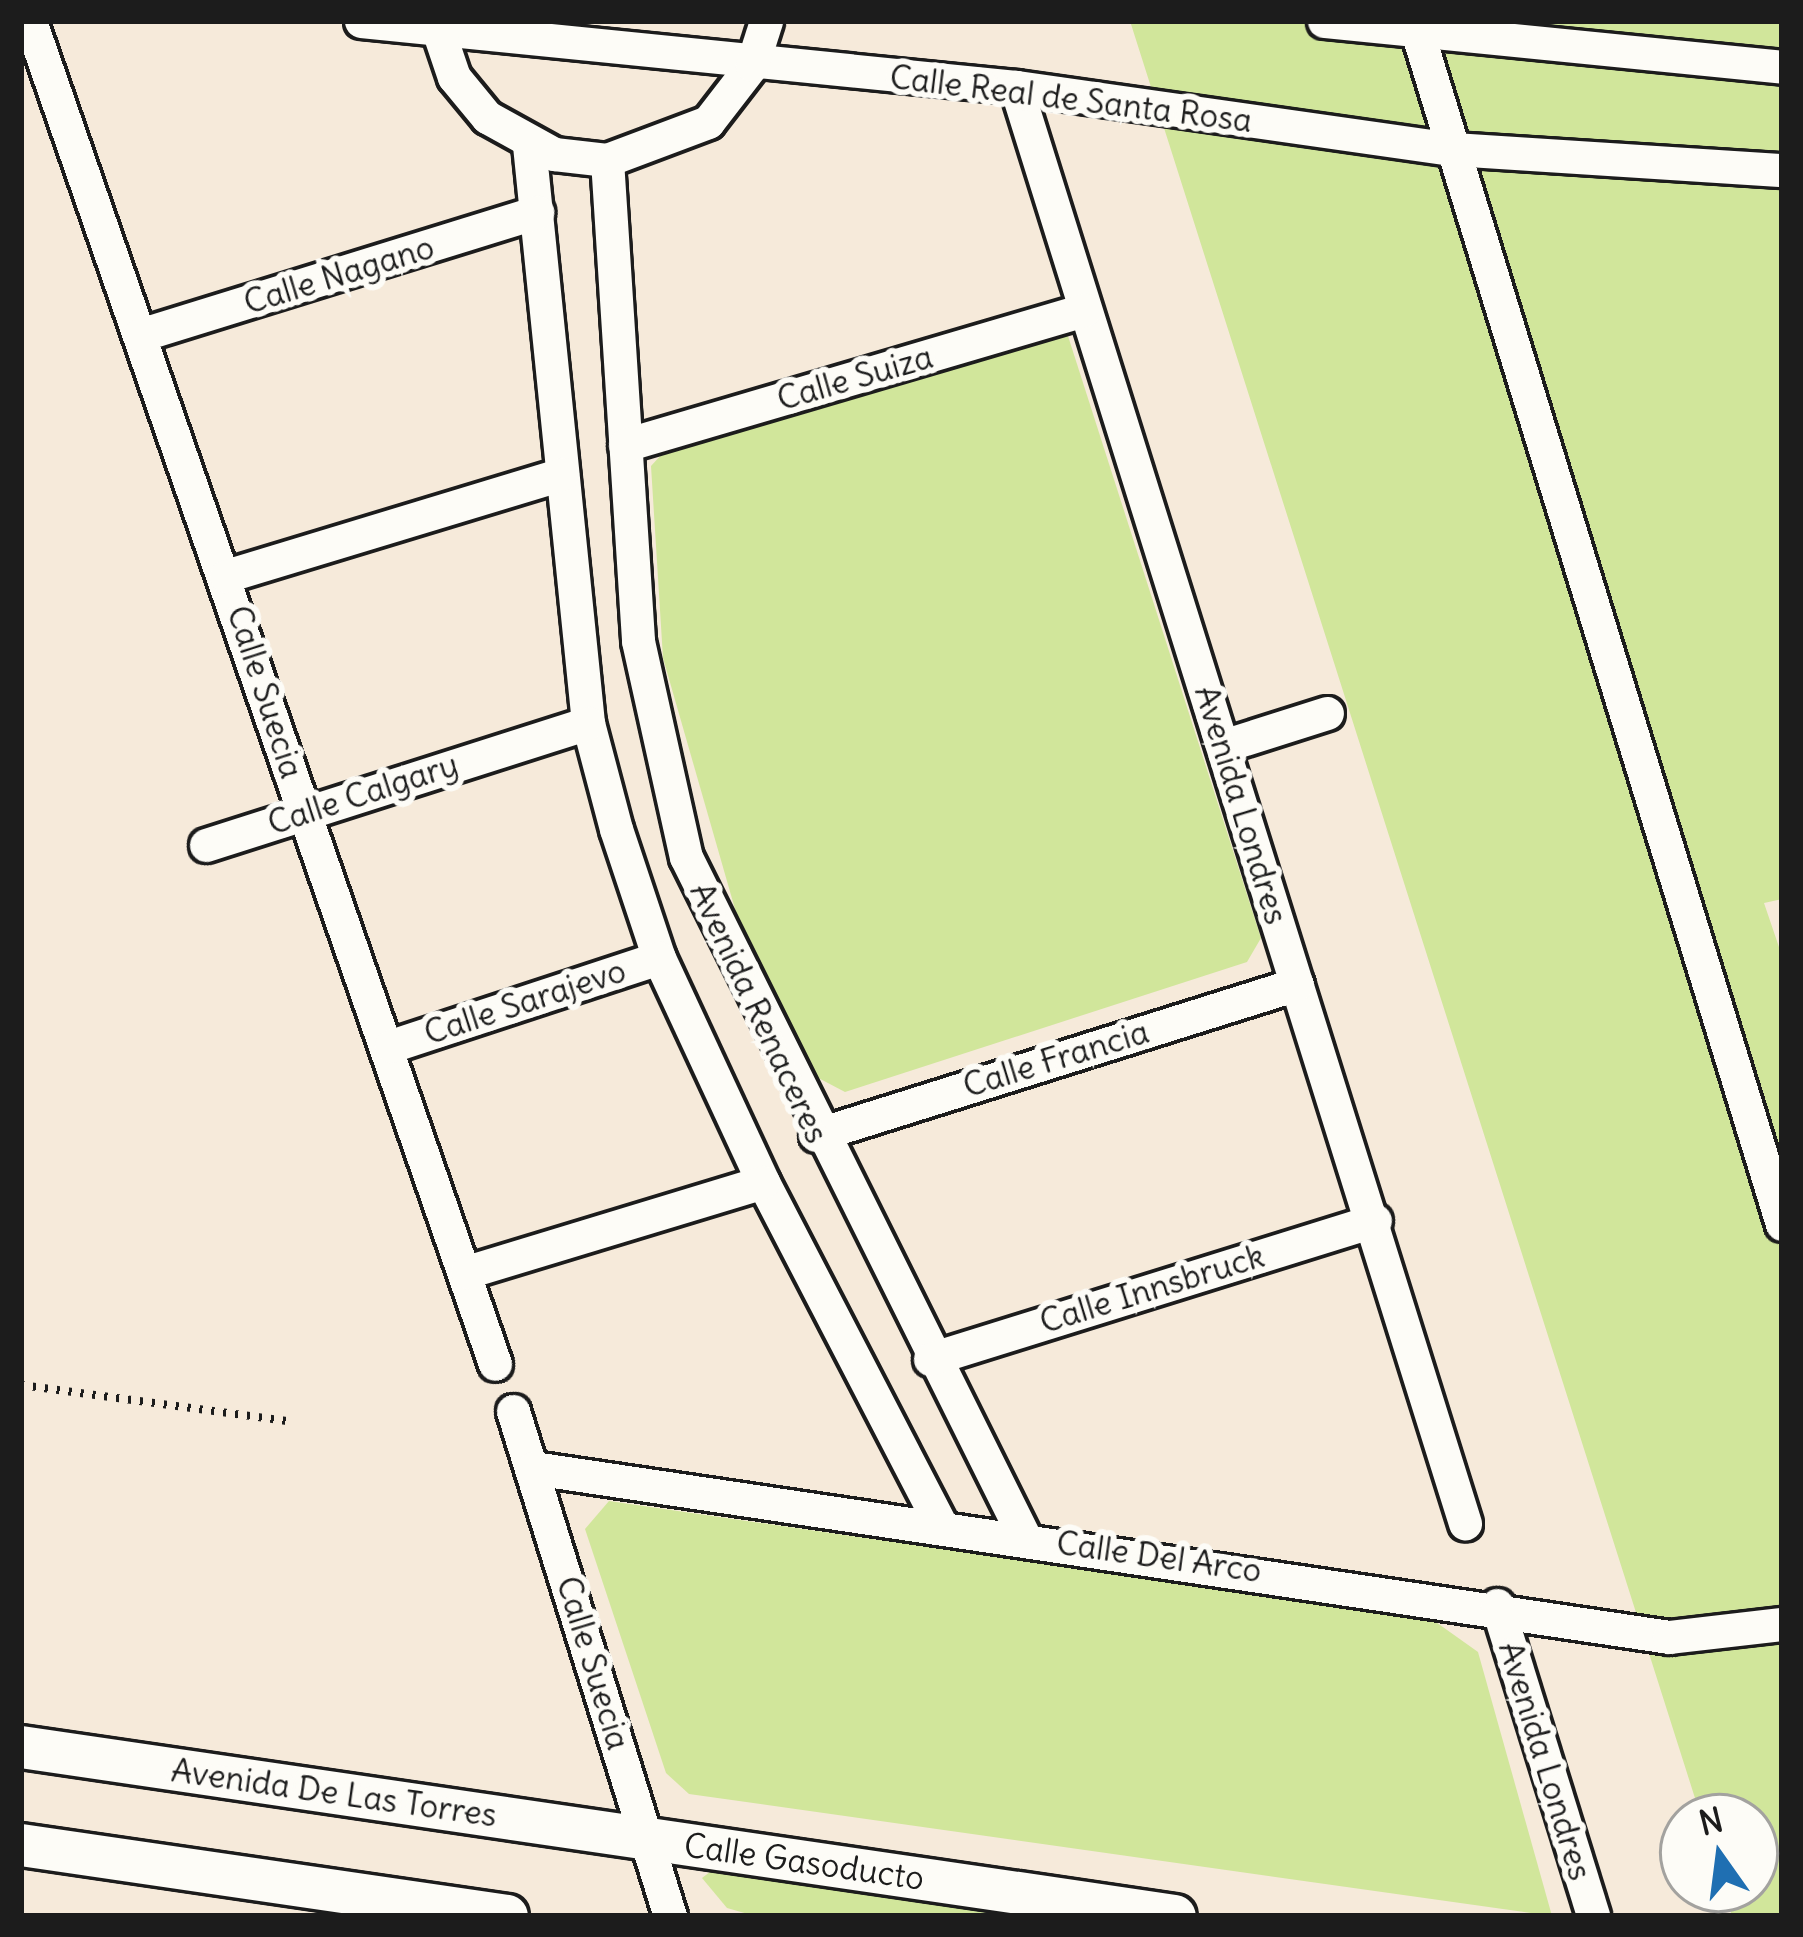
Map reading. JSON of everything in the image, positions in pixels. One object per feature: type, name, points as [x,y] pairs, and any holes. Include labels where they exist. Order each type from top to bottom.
[{"type":"street","name":"Calle Suecia","points":[[30,21],[305,812],[392,1046],[495,1364]]},
{"type":"street","name":"Calle Real de Santa Rosa","points":[[361,21],[752,65],[1016,87],[1454,149],[1782,170]]},
{"type":"street","points":[[435,26],[454,77],[529,145],[607,160],[708,122],[752,65],[766,21]]},
{"type":"street","points":[[1324,21],[1782,67]]},
{"type":"street","points":[[1416,27],[1782,1224]]},
{"type":"street","name":"Avenida Londres","points":[[1016,87],[1375,1220],[1465,1522]]},
{"type":"street","name":"Avenida Renaceres","points":[[529,145],[588,723],[659,958],[763,1182],[941,1525]]},
{"type":"street","name":"Avenida Renaceres","points":[[607,160],[647,712],[686,857],[816,1135],[1025,1538]]},
{"type":"street","name":"Calle Nagano","points":[[140,335],[537,212]]},
{"type":"street","name":"Calle Suiza","points":[[625,445],[1085,310]]},
{"type":"street","points":[[226,576],[562,474]]},
{"type":"street","points":[[1223,746],[1327,712]]},
{"type":"street","name":"Calle Calgary","points":[[206,845],[588,723]]},
{"type":"street","name":"Calle Sarajevo","points":[[392,1046],[659,958]]},
{"type":"street","name":"Calle Francia","points":[[816,1135],[1297,984]]},
{"type":"street","points":[[467,1272],[763,1182]]},
{"type":"street","name":"Calle Innsbruck","points":[[929,1359],[1375,1220]]},
{"type":"street","name":"Calle Suecia","points":[[513,1411],[670,1916]]},
{"type":"street","name":"Calle Del Arco","points":[[533,1468],[1497,1605],[1669,1636],[1782,1624]]},
{"type":"street","name":"Avenida Londres","points":[[1497,1605],[1593,1916]]},
{"type":"street","name":"Avenida De Las Torres","points":[[21,1747],[646,1839]]},
{"type":"street","name":"Calle Gasoducto","points":[[646,1839],[1175,1916]]},
{"type":"street","points":[[21,1845],[507,1916]]},
{"type":"path","points":[[21,1385],[289,1421]]},
{"type":"green space","points":[[1130,21],[1782,21],[1782,899],[1764,903],[1782,956],[1782,1916],[1731,1913],[1779,1913],[1779,1793],[1693,1793]]},
{"type":"green space","points":[[1038,333],[1068,336],[1261,938],[1247,962],[845,1092],[807,1072],[737,916],[663,658],[651,466],[673,442]]},
{"type":"green space","points":[[609,1501],[1433,1620],[1478,1652],[1552,1916],[689,1794],[666,1773],[585,1529]]},
{"type":"green space","points":[[723,1862],[1088,1916],[755,1916],[727,1908],[702,1878]]}]
